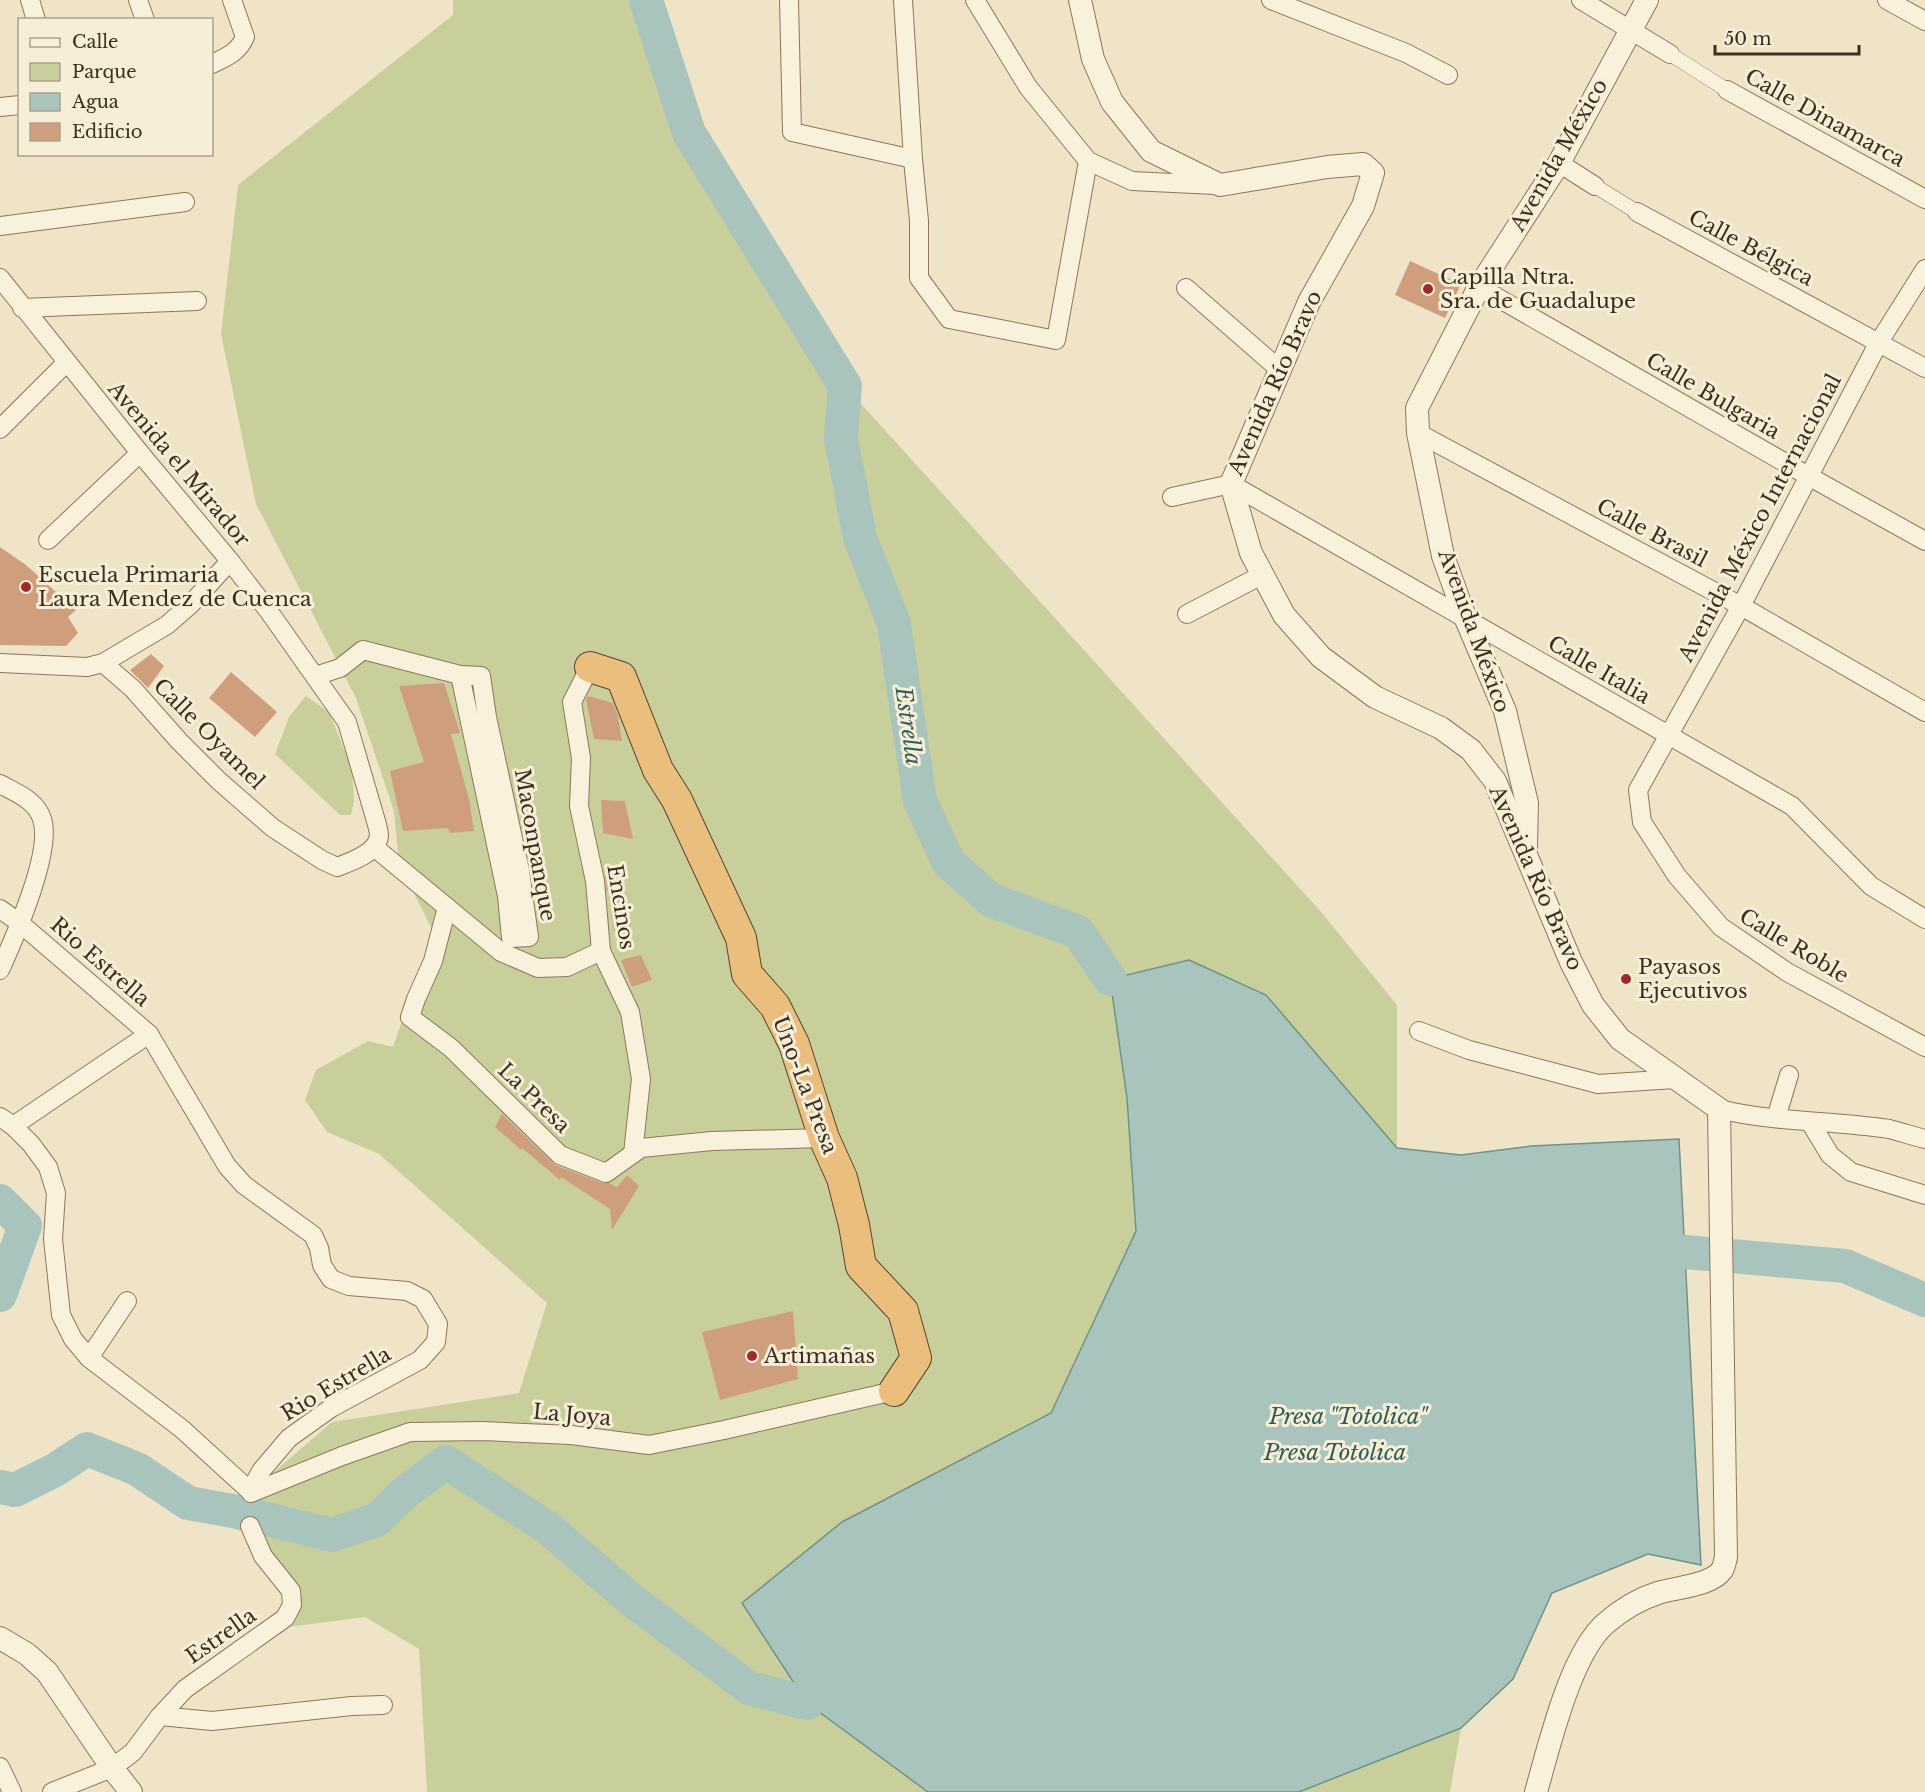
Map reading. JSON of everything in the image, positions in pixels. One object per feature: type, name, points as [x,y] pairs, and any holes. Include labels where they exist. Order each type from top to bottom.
[{"type":"highway","name":"Uno-La Presa","points":[[590,667],[621,676],[658,770],[677,800],[741,938],[747,974],[775,1006],[794,1044],[824,1138],[842,1178],[854,1225],[861,1266],[903,1311],[916,1358],[894,1391]]},
{"type":"street","points":[[30,0],[35,18]]},
{"type":"street","points":[[138,0],[143,18]]},
{"type":"street","points":[[213,64],[235,53],[245,37],[232,0]]},
{"type":"street","points":[[789,0],[792,132],[913,159]]},
{"type":"street","points":[[903,0],[919,221],[919,278],[949,319],[1056,340],[1088,161]]},
{"type":"street","points":[[975,0],[1028,87],[1088,161],[1132,181],[1220,185]]},
{"type":"street","points":[[1080,0],[1093,59],[1112,102],[1151,151],[1220,185]]},
{"type":"street","points":[[1271,0],[1406,53],[1448,75]]},
{"type":"street","name":"Calle Dinamarca","points":[[1581,0],[1727,90],[1925,199]]},
{"type":"street","name":"Avenida México","points":[[1526,855],[1527,803],[1505,711],[1465,617],[1443,556],[1418,433],[1417,408],[1479,287],[1558,163],[1647,0]]},
{"type":"street","points":[[1887,0],[1925,21]]},
{"type":"street","points":[[0,107],[18,105]]},
{"type":"street","name":"Calle Bélgica","points":[[1558,163],[1637,212],[1925,368]]},
{"type":"street","name":"Avenida Río Bravo","points":[[1220,185],[1327,166],[1363,164],[1373,173],[1363,206],[1309,302],[1231,484],[1251,553],[1284,615],[1321,657],[1375,697],[1441,728],[1471,750],[1495,781],[1571,962],[1593,1005],[1620,1039],[1719,1109],[1737,1114],[1890,1130],[1925,1139]]},
{"type":"street","points":[[0,226],[185,202]]},
{"type":"street","name":"Avenida México Internacional","points":[[1638,790],[1810,477],[1879,342],[1925,270]]},
{"type":"street","name":"Avenida el Mirador","points":[[0,278],[66,363],[230,561],[347,722],[376,821],[379,836],[374,847]]},
{"type":"street","name":"Calle Bulgaria","points":[[1479,287],[1925,541]]},
{"type":"street","points":[[1186,288],[1280,370]]},
{"type":"street","points":[[22,308],[198,301]]},
{"type":"street","points":[[0,429],[66,363]]},
{"type":"street","name":"Calle Brasil","points":[[1418,433],[1740,606],[1925,712]]},
{"type":"street","points":[[48,540],[140,453]]},
{"type":"street","points":[[1172,497],[1231,484]]},
{"type":"street","name":"Calle Italia","points":[[1231,484],[1792,806],[1871,886],[1925,919]]},
{"type":"street","points":[[0,663],[87,667],[103,663],[167,625],[191,604],[230,561]]},
{"type":"street","points":[[1187,614],[1262,575]]},
{"type":"street","points":[[315,676],[340,668],[363,650],[460,675]]},
{"type":"street","name":"Calle Oyamel","points":[[103,663],[133,689],[178,741],[219,781],[273,828],[322,860],[337,867],[355,860],[374,847]]},
{"type":"street","name":"Encinos","points":[[590,667],[572,702],[581,758],[579,807],[595,881],[601,951],[630,1012],[641,1079],[633,1154]]},
{"type":"street","name":"Maconpanque","points":[[460,675],[481,676],[487,717],[520,871],[529,937],[511,938],[507,896],[460,675]]},
{"type":"street","points":[[0,784],[29,800],[42,818],[45,841],[21,924],[0,970]]},
{"type":"street","name":"Calle Roble","points":[[1638,790],[1642,822],[1677,876],[1721,927],[1786,972],[1925,1046]]},
{"type":"street","points":[[374,847],[501,952],[538,969],[567,967],[601,951]]},
{"type":"street","name":"La Presa","points":[[447,907],[433,960],[410,1017],[451,1048],[560,1155],[606,1173],[641,1148],[712,1141],[824,1138]]},
{"type":"street","name":"Rio Estrella","points":[[0,909],[21,924],[149,1034],[227,1166],[244,1185],[313,1235],[319,1248],[322,1265],[331,1279],[349,1286],[407,1291],[423,1299],[438,1324],[436,1342],[420,1360],[331,1408],[289,1438],[261,1471],[250,1492],[182,1429],[89,1358],[73,1338],[60,1315],[53,1239],[57,1193],[48,1167],[32,1144],[7,1122],[149,1034]]},
{"type":"street","points":[[1419,1031],[1469,1050],[1598,1084],[1675,1079]]},
{"type":"street","points":[[1776,1118],[1789,1075]]},
{"type":"street","points":[[1536,1792],[1558,1712],[1585,1650],[1604,1624],[1630,1606],[1657,1593],[1710,1580],[1722,1570],[1726,1557],[1719,1109]]},
{"type":"street","points":[[1810,1122],[1830,1155],[1851,1172],[1925,1195]]},
{"type":"street","points":[[89,1358],[127,1301]]},
{"type":"street","name":"La Joya","points":[[250,1492],[410,1432],[483,1431],[560,1435],[649,1446],[894,1391]]},
{"type":"street","name":"Estrella","points":[[52,1792],[112,1768],[133,1752],[160,1716],[185,1689],[285,1618],[292,1605],[291,1591],[263,1556],[250,1526]]},
{"type":"street","points":[[0,1638],[27,1654],[47,1672],[112,1768],[131,1792]]},
{"type":"street","points":[[160,1716],[212,1721],[331,1708],[383,1705]]},
{"type":"street","points":[[0,1767],[12,1792]]},
{"type":"green space","points":[[453,0],[646,0],[689,133],[845,386],[1322,913],[1397,1005],[1397,1148],[1266,995],[1110,979],[1127,1098],[1136,1231],[1051,1413],[842,1522],[807,1703],[928,1792],[427,1792],[419,1649],[365,1617],[287,1627],[295,1587],[250,1540],[260,1484],[332,1422],[519,1393],[547,1303],[379,1154],[327,1132],[305,1100],[316,1070],[368,1041],[393,1047],[433,931],[399,864],[394,811],[356,698],[256,504],[221,334],[238,185],[453,15]]},
{"type":"green space","points":[[306,696],[329,712],[352,769],[354,801],[351,815],[340,815],[275,754],[289,717]]},
{"type":"green space","points":[[1461,1728],[1450,1792],[1299,1792]]},
{"type":"water","name":"Presa \"Totolica\"","points":[[1189,960],[1266,995],[1397,1148],[1461,1155],[1531,1146],[1679,1139],[1701,1565],[1648,1554],[1552,1593],[1513,1679],[1461,1728],[1299,1792],[928,1792],[807,1703],[742,1603],[842,1522],[1051,1413],[1136,1231],[1127,1098],[1110,979]]},
{"type":"building","name":"Capilla Ntra. Sra. de Guadalupe","points":[[1410,261],[1461,284],[1445,318],[1395,295]]},
{"type":"building","name":"Escuela Primaria Laura Mendez de Cuenca","points":[[0,547],[26,565],[76,610],[68,617],[78,633],[66,646],[0,645]]},
{"type":"building","points":[[151,654],[164,666],[148,688],[130,670]]},
{"type":"building","points":[[231,672],[277,712],[255,737],[209,698]]},
{"type":"building","points":[[444,683],[460,733],[451,734],[469,799],[474,831],[450,833],[448,828],[403,831],[390,771],[424,762],[399,686]]},
{"type":"building","points":[[588,696],[613,703],[618,716],[622,741],[594,739],[586,699]]},
{"type":"building","points":[[601,800],[625,801],[633,839],[603,833]]},
{"type":"building","points":[[619,875],[622,891],[607,891],[605,876]]},
{"type":"building","points":[[609,895],[626,899],[631,926],[614,931]]},
{"type":"building","points":[[641,955],[652,980],[632,987],[621,960]]},
{"type":"building","points":[[502,1114],[555,1165],[617,1187],[627,1175],[639,1186],[612,1230],[610,1209],[561,1177],[560,1180],[495,1127]]},
{"type":"building","name":"Artimañas","points":[[793,1311],[798,1379],[720,1400],[702,1332]]},
{"type":"waterway","name":"Estrella","points":[[646,0],[689,133],[845,386],[841,438],[860,538],[894,624],[920,801],[949,863],[991,900],[1078,932],[1110,979]]},
{"type":"waterway","points":[[0,1201],[25,1226],[0,1295]]},
{"type":"waterway","points":[[1685,1252],[1845,1266],[1925,1300]]},
{"type":"waterway","points":[[0,1487],[15,1490],[55,1470],[87,1449],[137,1469],[188,1503],[233,1511],[332,1535],[377,1520],[403,1494],[446,1462],[548,1528],[633,1601],[749,1688],[807,1703]]},
{"type":"place","name":"Capilla Ntra. Sra. de Guadalupe","points":[[1428,289]]},
{"type":"place","name":"Escuela Primaria Laura Mendez de Cuenca","points":[[26,587]]},
{"type":"place","name":"Payasos Ejecutivos","points":[[1626,979]]},
{"type":"place","name":"Artimañas","points":[[752,1356]]},
{"type":"water label","name":"Presa Totolica","points":[[1335,1452]]}]
